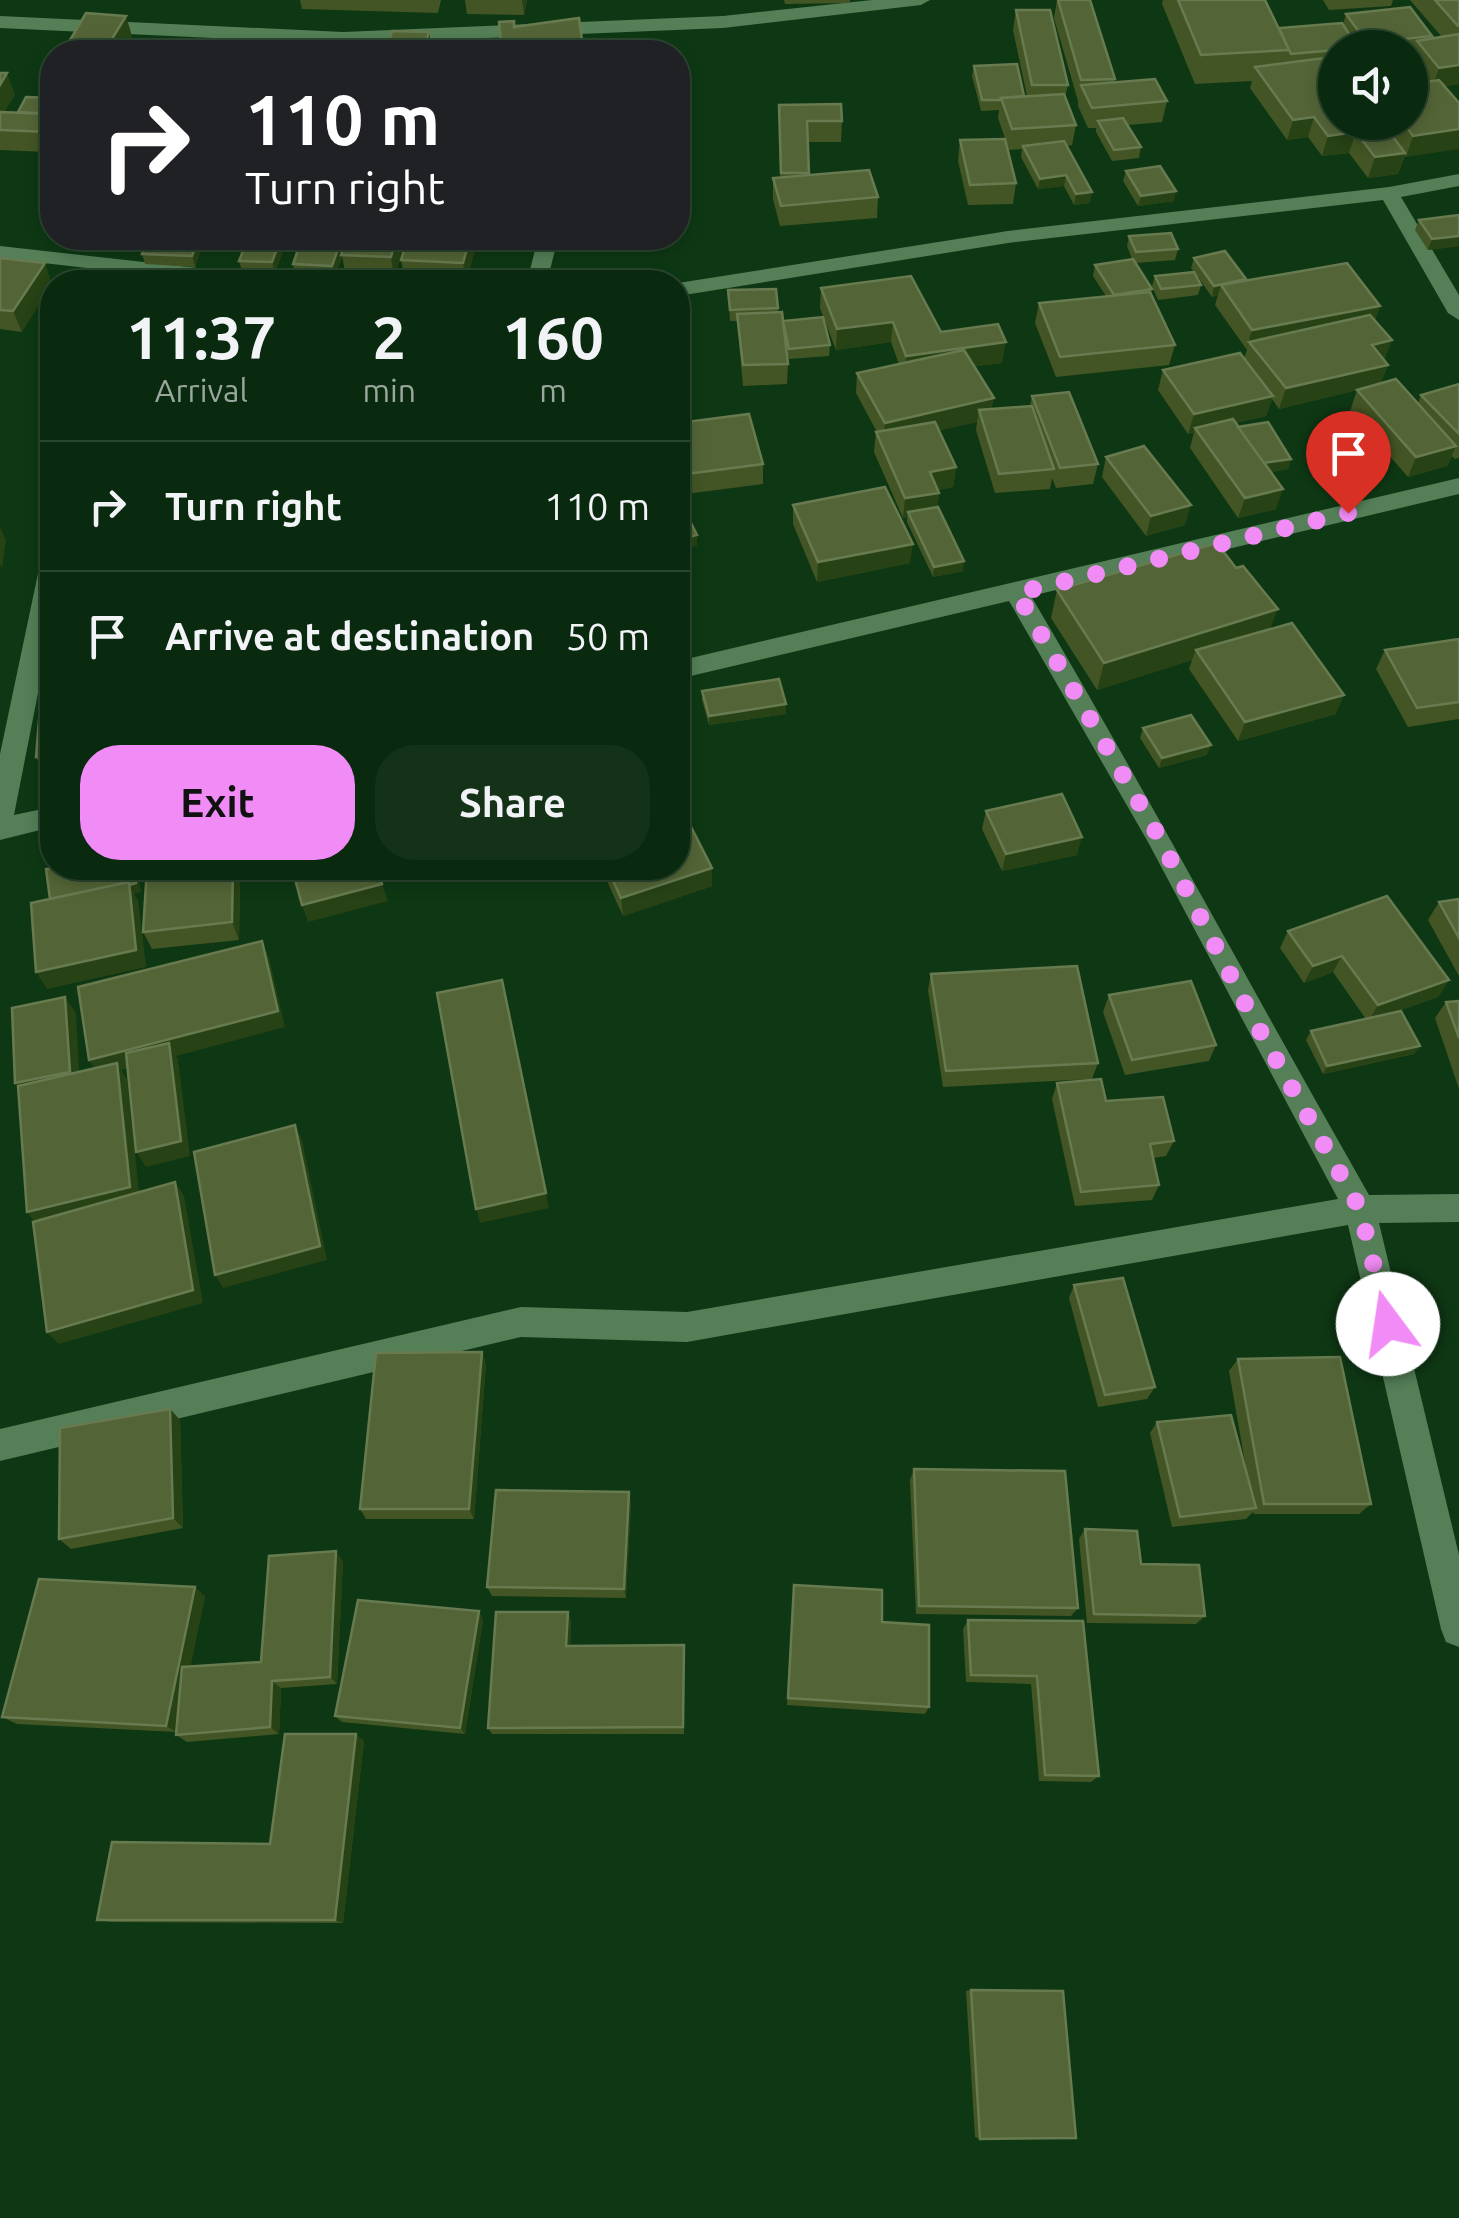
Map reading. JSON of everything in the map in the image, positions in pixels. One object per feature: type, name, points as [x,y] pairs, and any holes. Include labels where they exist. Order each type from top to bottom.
[{"type":"street","points":[[0,22],[343,38],[723,22],[921,0]]},
{"type":"street","points":[[242,40],[245,34]]},
{"type":"street","points":[[690,288],[1008,238],[1388,193],[1459,180]]},
{"type":"street","points":[[1388,193],[1459,313]]},
{"type":"street","points":[[0,252],[92,270]]},
{"type":"street","points":[[690,667],[1459,486]]},
{"type":"street","points":[[1017,593],[1159,837],[1251,1015],[1360,1209],[1459,1629]]},
{"type":"street","points":[[0,818],[40,623]]},
{"type":"street","points":[[0,829],[40,819]]},
{"type":"street","points":[[0,1445],[521,1322],[687,1328],[1360,1209],[1459,1208]]},
{"type":"building","points":[[1058,0],[1090,0],[1115,79],[1081,80]]},
{"type":"building","points":[[1178,0],[1265,0],[1289,50],[1201,55]]},
{"type":"building","points":[[1435,0],[1459,0],[1459,26],[1458,26]]},
{"type":"building","points":[[1410,7],[1427,30],[1358,30],[1346,14]]},
{"type":"building","points":[[1016,10],[1050,10],[1068,85],[1032,85]]},
{"type":"building","points":[[86,13],[126,16],[111,40],[70,40]]},
{"type":"building","points":[[579,18],[582,40],[501,40],[499,22],[514,21],[514,27]]},
{"type":"building","points":[[1342,23],[1346,30],[1318,30],[1318,52],[1291,54],[1279,28]]},
{"type":"building","points":[[392,31],[429,32],[427,40],[389,40]]},
{"type":"building","points":[[1459,34],[1459,65],[1439,68],[1428,54],[1428,39]]},
{"type":"building","points":[[1318,59],[1318,122],[1314,117],[1293,120],[1255,67]]},
{"type":"building","points":[[1017,64],[1024,96],[982,100],[974,66]]},
{"type":"building","points":[[1155,79],[1167,101],[1092,108],[1081,85]]},
{"type":"building","points":[[1439,80],[1459,103],[1459,129],[1428,134],[1428,82]]},
{"type":"building","points":[[1064,94],[1076,125],[1012,129],[1001,98]]},
{"type":"building","points":[[26,97],[40,98],[40,113],[18,112]]},
{"type":"building","points":[[841,104],[842,121],[807,121],[809,173],[781,173],[779,105]]},
{"type":"building","points":[[0,112],[40,114],[40,132],[0,130]]},
{"type":"building","points":[[1123,118],[1141,147],[1114,150],[1098,121]]},
{"type":"building","points":[[1005,139],[1016,183],[970,185],[960,140]]},
{"type":"building","points":[[1362,140],[1395,140],[1405,153],[1375,157]]},
{"type":"building","points":[[1064,141],[1092,192],[1076,194],[1066,175],[1040,179],[1023,146]]},
{"type":"building","points":[[1160,166],[1176,191],[1141,196],[1126,171]]},
{"type":"building","points":[[869,170],[878,197],[781,206],[773,178]]},
{"type":"building","points":[[1459,215],[1459,236],[1432,239],[1419,220]]},
{"type":"building","points":[[1171,233],[1178,249],[1136,252],[1129,236]]},
{"type":"building","points":[[144,250],[194,250],[192,256],[142,254]]},
{"type":"building","points":[[243,250],[276,250],[272,262],[239,261]]},
{"type":"building","points":[[298,250],[338,250],[332,266],[293,264]]},
{"type":"building","points":[[343,250],[393,250],[391,257],[341,255]]},
{"type":"building","points":[[404,250],[467,250],[463,263],[401,260]]},
{"type":"building","points":[[1225,251],[1246,279],[1214,286],[1194,258]]},
{"type":"building","points":[[0,258],[45,263],[13,311],[0,310]]},
{"type":"building","points":[[1133,259],[1152,289],[1114,295],[1095,265]]},
{"type":"building","points":[[1347,263],[1380,306],[1252,330],[1221,285]]},
{"type":"building","points":[[1194,272],[1201,285],[1161,289],[1155,276]]},
{"type":"building","points":[[911,276],[941,332],[998,324],[1006,342],[906,356],[893,322],[837,329],[821,288]]},
{"type":"building","points":[[776,289],[778,308],[730,310],[728,290]]},
{"type":"building","points":[[1150,292],[1175,345],[1060,357],[1039,303]]},
{"type":"building","points":[[782,312],[788,364],[743,365],[737,314]]},
{"type":"building","points":[[1370,315],[1392,340],[1372,345],[1388,365],[1286,388],[1249,342]]},
{"type":"building","points":[[823,317],[830,345],[789,349],[783,321]]},
{"type":"building","points":[[964,350],[994,398],[885,423],[857,373]]},
{"type":"building","points":[[1240,353],[1273,396],[1194,414],[1163,370]]},
{"type":"building","points":[[1396,379],[1456,446],[1416,457],[1357,390]]},
{"type":"building","points":[[1459,384],[1459,434],[1421,395]]},
{"type":"building","points":[[1069,392],[1098,464],[1060,468],[1032,396]]},
{"type":"building","points":[[1032,406],[1054,469],[999,474],[979,410]]},
{"type":"building","points":[[749,414],[763,464],[690,473],[690,421]]},
{"type":"building","points":[[1233,419],[1283,489],[1245,498],[1195,428]]},
{"type":"building","points":[[935,422],[956,467],[930,472],[939,493],[905,498],[876,432]]},
{"type":"building","points":[[1268,422],[1291,459],[1264,463],[1238,427]]},
{"type":"building","points":[[1144,446],[1191,505],[1151,516],[1106,457]]},
{"type":"building","points":[[885,487],[913,544],[818,562],[793,505]]},
{"type":"building","points":[[938,507],[964,561],[934,567],[908,512]]},
{"type":"building","points":[[1217,543],[1236,568],[1243,566],[1278,609],[1104,663],[1057,590]]},
{"type":"building","points":[[1292,623],[1344,695],[1245,722],[1196,650]]},
{"type":"building","points":[[1459,639],[1459,702],[1417,708],[1385,650]]},
{"type":"building","points":[[779,679],[786,704],[709,716],[702,691]]},
{"type":"building","points":[[40,708],[40,756],[36,757]]},
{"type":"building","points":[[1191,715],[1211,745],[1162,758],[1143,728]]},
{"type":"building","points":[[1062,794],[1082,837],[1006,854],[986,811]]},
{"type":"building","points":[[690,825],[712,868],[690,875]]},
{"type":"building","points":[[47,880],[136,880],[129,885],[50,899]]},
{"type":"building","points":[[146,880],[233,880],[232,922],[143,932]]},
{"type":"building","points":[[295,880],[381,880],[382,884],[302,905]]},
{"type":"building","points":[[613,880],[676,880],[621,898]]},
{"type":"building","points":[[129,882],[136,950],[36,972],[31,903]]},
{"type":"building","points":[[1387,896],[1449,980],[1378,1005],[1342,956],[1313,966],[1288,931]]},
{"type":"building","points":[[1459,899],[1459,938],[1439,902]]},
{"type":"building","points":[[262,941],[278,1011],[89,1060],[78,987]]},
{"type":"building","points":[[1077,966],[1098,1063],[946,1071],[931,974]]},
{"type":"building","points":[[502,980],[546,1193],[476,1209],[437,993]]},
{"type":"building","points":[[1191,981],[1216,1045],[1132,1060],[1109,995]]},
{"type":"building","points":[[65,997],[70,1072],[15,1083],[12,1008]]},
{"type":"building","points":[[1459,1001],[1459,1038],[1446,1002]]},
{"type":"building","points":[[1401,1011],[1420,1046],[1327,1066],[1311,1031]]},
{"type":"building","points":[[169,1043],[181,1141],[136,1152],[126,1053]]},
{"type":"building","points":[[117,1063],[130,1187],[27,1212],[18,1086]]},
{"type":"building","points":[[1101,1079],[1106,1101],[1163,1097],[1174,1141],[1150,1144],[1159,1185],[1081,1192],[1057,1083]]},
{"type":"building","points":[[295,1125],[320,1246],[215,1275],[194,1152]]},
{"type":"building","points":[[175,1182],[193,1290],[47,1332],[33,1222]]},
{"type":"building","points":[[1123,1278],[1155,1387],[1105,1395],[1074,1285]]},
{"type":"building","points":[[482,1352],[469,1509],[360,1509],[376,1353]]},
{"type":"building","points":[[1340,1357],[1371,1504],[1264,1504],[1238,1359]]},
{"type":"building","points":[[170,1409],[173,1518],[59,1539],[60,1428]]},
{"type":"building","points":[[1231,1415],[1256,1508],[1180,1517],[1157,1422]]},
{"type":"building","points":[[914,1469],[1065,1471],[1078,1608],[919,1606]]},
{"type":"building","points":[[496,1490],[629,1492],[624,1589],[487,1587]]},
{"type":"building","points":[[1085,1529],[1137,1531],[1141,1564],[1199,1565],[1205,1616],[1094,1614]]},
{"type":"building","points":[[336,1551],[330,1677],[272,1681],[270,1727],[176,1735],[182,1667],[261,1662],[269,1556]]},
{"type":"building","points":[[39,1579],[195,1587],[166,1726],[2,1717]]},
{"type":"building","points":[[794,1585],[882,1590],[882,1622],[929,1625],[929,1707],[788,1698]]},
{"type":"building","points":[[358,1600],[479,1611],[460,1728],[335,1716]]},
{"type":"building","points":[[496,1612],[568,1612],[566,1646],[684,1645],[683,1727],[488,1728]]},
{"type":"building","points":[[968,1620],[1083,1621],[1099,1776],[1045,1775],[1037,1676],[971,1675]]},
{"type":"building","points":[[285,1734],[356,1734],[335,1920],[97,1920],[112,1842],[270,1844]]},
{"type":"building","points":[[971,1990],[1063,1991],[1076,2138],[980,2139]]},
{"type":"route","points":[[1348,513],[1017,593],[1159,837],[1251,1015],[1360,1209],[1388,1324]]}]
